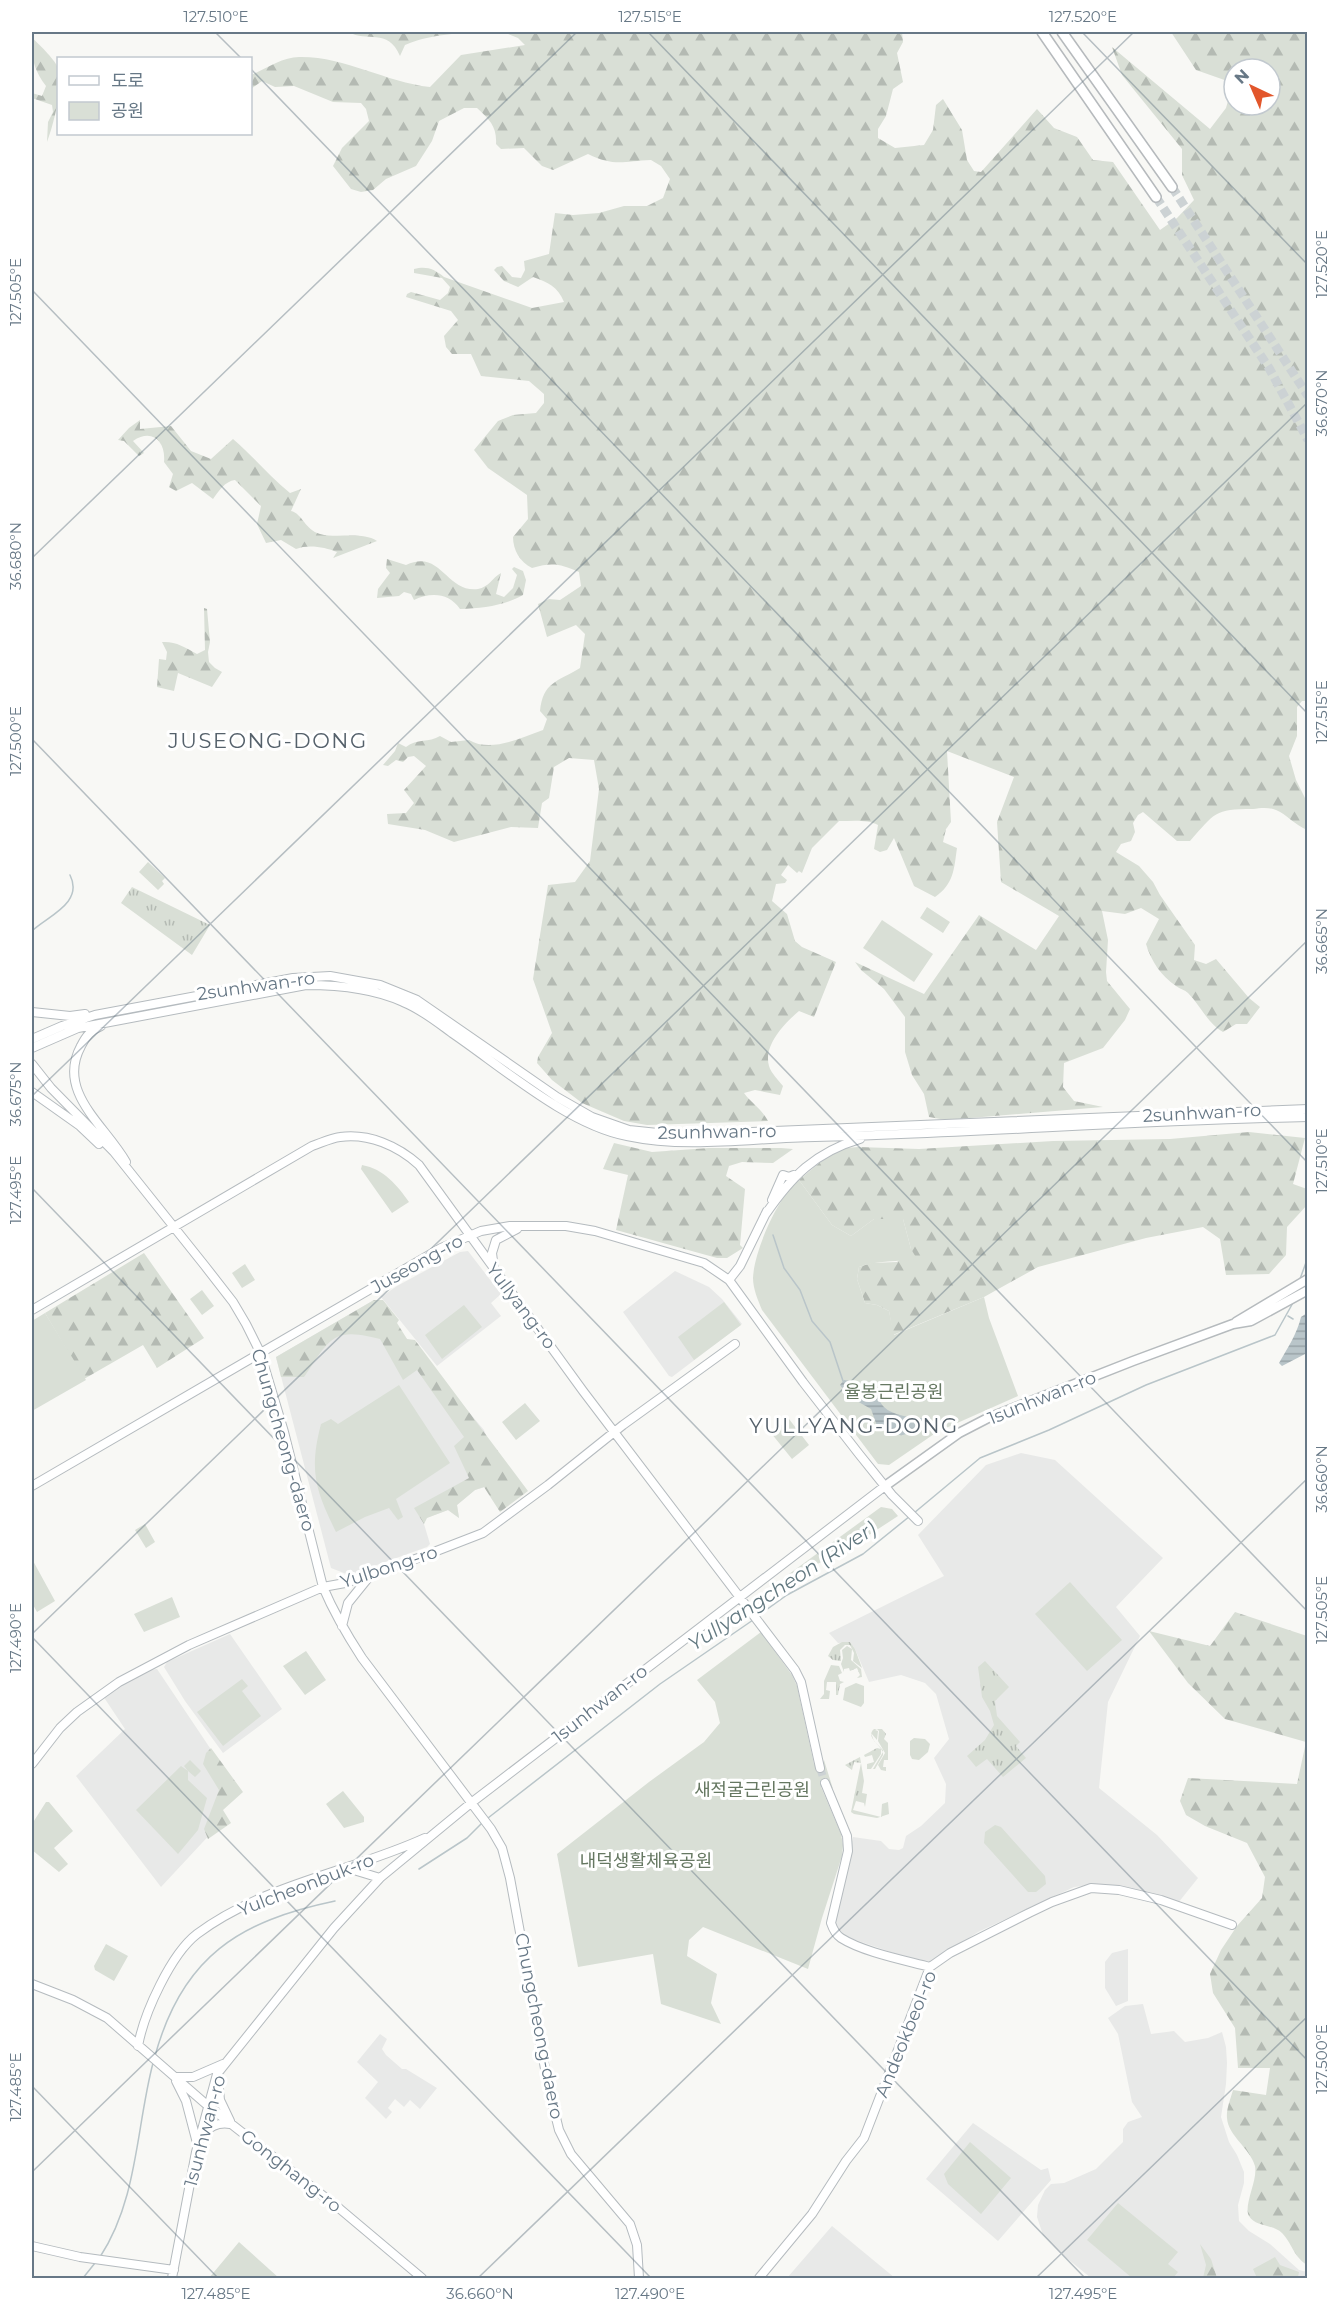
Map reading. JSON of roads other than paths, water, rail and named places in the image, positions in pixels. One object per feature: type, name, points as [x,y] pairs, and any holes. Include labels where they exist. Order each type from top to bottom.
[{"type":"highway","points":[[1040,32],[1055,50],[1156,197]]},
{"type":"highway","points":[[1062,32],[1076,48],[1172,187]]},
{"type":"highway","points":[[1070,32],[1076,48]]},
{"type":"main road","name":"1sunhwan-ro","points":[[1233,1324],[1308,1279]]},
{"type":"main road","name":"1sunhwan-ro","points":[[885,1486],[959,1433],[988,1418],[1233,1324],[1251,1321],[1305,1292]]},
{"type":"street","name":"2sunhwan-ro","points":[[32,1040],[62,1026],[95,1015],[293,978],[330,976],[380,985],[402,993],[425,1005],[581,1111],[614,1126],[663,1135],[870,1129],[1308,1109]]},
{"type":"street","name":"2sunhwan-ro","points":[[32,1048],[78,1028],[118,1019],[306,985],[356,987],[401,1000],[551,1102],[586,1123],[639,1139],[670,1142],[875,1136],[1308,1117]]},
{"type":"street","points":[[32,1012],[70,1016],[95,1015]]},
{"type":"street","points":[[118,1019],[94,1029],[87,1036],[76,1055],[74,1072],[77,1092],[82,1103],[121,1153],[137,1181]]},
{"type":"street","name":"Chungcheong-daero","points":[[32,1064],[51,1088],[114,1152],[173,1226],[233,1302],[260,1352],[284,1431],[323,1587],[342,1627],[380,1684],[477,1810],[502,1848],[560,2130],[571,2154],[630,2224],[637,2245],[639,2278]]},
{"type":"street","points":[[32,1092],[80,1126],[137,1181]]},
{"type":"street","points":[[729,1280],[740,1266],[783,1175],[789,1177],[796,1174],[828,1151],[875,1136]]},
{"type":"street","name":"Yullyang-ro","points":[[32,1310],[312,1146],[338,1137],[358,1137],[378,1140],[399,1150],[419,1165],[468,1235],[744,1606],[795,1670],[801,1682],[820,1768]]},
{"type":"street","points":[[809,1137],[825,1143],[828,1151]]},
{"type":"street","points":[[765,1215],[796,1174]]},
{"type":"street","points":[[495,1270],[492,1253],[496,1240],[510,1231],[527,1226]]},
{"type":"street","name":"Juseong-ro","points":[[32,1486],[441,1248],[482,1231],[527,1226],[566,1226],[595,1231],[704,1263],[729,1280],[803,1382],[885,1486],[918,1521]]},
{"type":"street","name":"Yulbong-ro","points":[[32,1764],[60,1728],[77,1712],[118,1682],[189,1646],[323,1587],[373,1574],[483,1533],[735,1344]]},
{"type":"street","name":"1sunhwan-ro","points":[[173,2274],[197,2147],[214,2080],[224,2063],[334,1928],[369,1889],[471,1803],[885,1486]]},
{"type":"street","points":[[342,1627],[348,1603],[363,1582],[373,1574]]},
{"type":"street","points":[[825,1783],[847,1836],[848,1851],[831,1923],[834,1931],[842,1938],[874,1951],[930,1967]]},
{"type":"street","name":"Yulcheonbuk-ro","points":[[141,2048],[142,2026],[159,1989],[176,1957],[197,1934],[262,1899],[396,1851],[436,1832]]},
{"type":"street","points":[[347,1868],[380,1878]]},
{"type":"street","points":[[361,1873],[369,1889]]},
{"type":"street","name":"Andeokbeol-ro","points":[[759,2278],[812,2214],[846,2161],[864,2138],[930,1967],[950,1953],[1029,1913],[1091,1888],[1119,1890],[1161,1900],[1232,1925]]},
{"type":"street","points":[[32,1984],[74,2001],[107,2018],[141,2048]]},
{"type":"street","name":"Gonghang-ro","points":[[141,2048],[207,2105],[340,2209],[422,2278]]},
{"type":"street","points":[[174,2077],[182,2079],[193,2077],[224,2063]]},
{"type":"street","points":[[224,2063],[219,2074],[218,2092],[222,2107],[231,2124]]},
{"type":"street","points":[[174,2077],[186,2101],[197,2147]]},
{"type":"street","points":[[200,2137],[210,2127],[220,2123],[231,2124]]},
{"type":"street","points":[[32,2246],[173,2274]]},
{"type":"waterway","points":[[32,931],[68,901],[73,885],[70,875]]},
{"type":"waterway","points":[[773,1235],[784,1268],[800,1290],[812,1321],[830,1342],[843,1381]]},
{"type":"waterway","name":"Yullyangcheon (River)","points":[[1300,1279],[1308,1257]]},
{"type":"waterway","name":"Yullyangcheon (River)","points":[[914,1513],[980,1458],[1049,1430],[1146,1385],[1275,1335],[1294,1301]]},
{"type":"waterway","points":[[1288,1316],[1293,1319]]},
{"type":"waterway","name":"Yullyangcheon (River)","points":[[759,1615],[787,1595],[863,1554],[910,1516]]},
{"type":"waterway","name":"Yullyangcheon (River)","points":[[488,1818],[660,1684],[753,1620]]},
{"type":"waterway","name":"Yullyangcheon (River)","points":[[419,1869],[467,1838],[482,1823]]},
{"type":"waterway","name":"Yullyangcheon (River)","points":[[155,2056],[167,2022],[181,1993],[199,1969],[219,1949],[243,1933],[270,1920],[301,1909],[335,1901]]},
{"type":"waterway","name":"Yullyangcheon (River)","points":[[100,2257],[122,2211],[129,2187],[153,2063]]},
{"type":"waterway","name":"Yullyangcheon (River)","points":[[83,2278],[95,2263]]},
{"type":"tunnel","points":[[1172,187],[1308,396]]},
{"type":"tunnel","points":[[1156,197],[1269,368],[1308,440]]},
{"type":"tunnel","points":[[820,1768],[825,1783]]},
{"type":"district","name":"JUSEONG-DONG","points":[[268,740]]},
{"type":"district","name":"YULLYANG-DONG","points":[[854,1425]]},
{"type":"park label","name":"율봉근린공원","points":[[894,1392]]},
{"type":"park label","name":"새적굴근린공원","points":[[752,1790]]},
{"type":"park label","name":"내덕생활체육공원","points":[[646,1861]]}]
